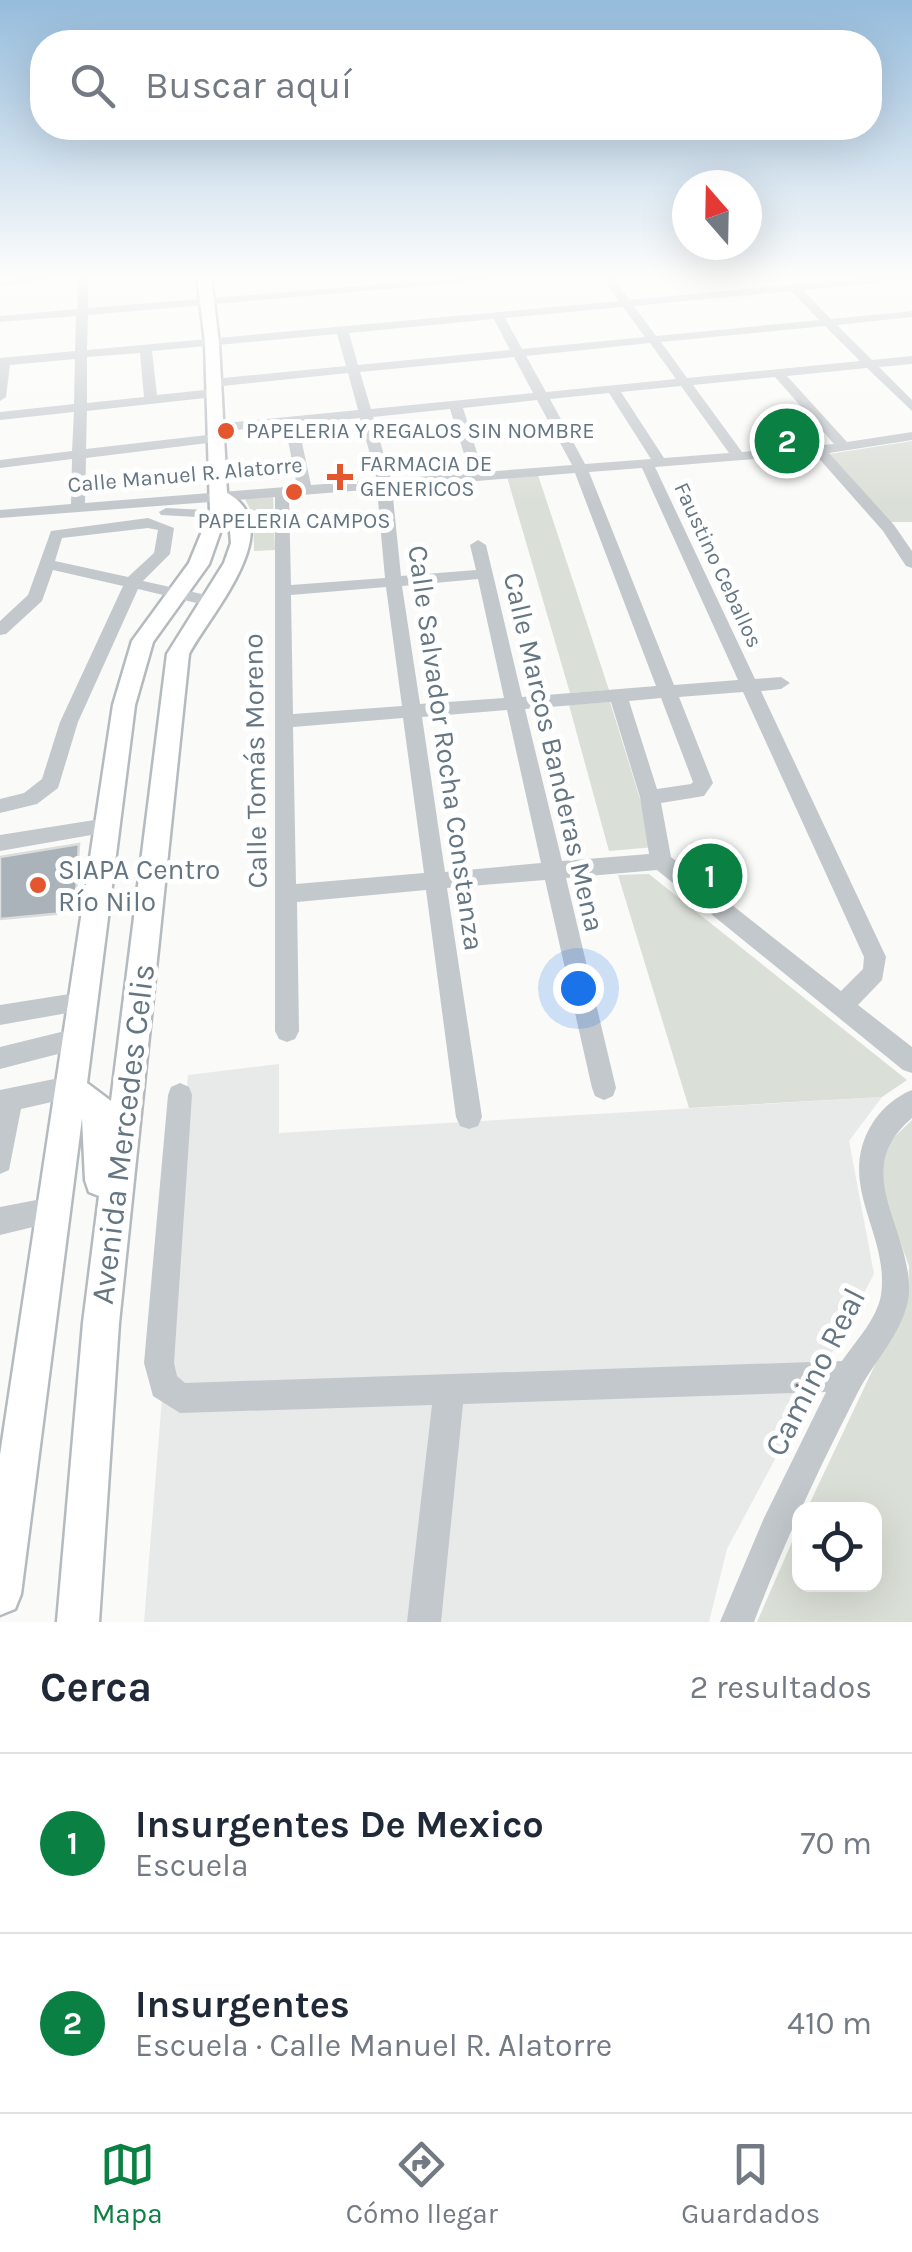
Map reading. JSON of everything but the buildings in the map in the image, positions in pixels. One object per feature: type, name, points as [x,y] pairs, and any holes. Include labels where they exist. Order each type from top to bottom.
[{"type":"main road","name":"Avenida Mercedes Celis","points":[[0,1594],[8,1480],[134,662],[174,594],[199,564],[215,524],[218,495],[212,353]]},
{"type":"main road","name":"Avenida Mercedes Celis","points":[[78,1622],[101,1323],[178,654],[234,562],[243,532],[236,506],[218,495]]},
{"type":"main road","points":[[69,1088],[102,1113],[105,1134],[92,1281],[101,1323]]},
{"type":"street","points":[[0,398],[2,362],[98,353]]},
{"type":"street","points":[[146,353],[151,400]]},
{"type":"street","name":"Calle Salvador Rocha Constanza","points":[[349,353],[384,481],[393,580],[469,1117]]},
{"type":"street","points":[[518,353],[580,467],[703,785],[697,791],[650,796]]},
{"type":"street","points":[[0,416],[151,400],[354,369],[521,353]]},
{"type":"street","points":[[662,353],[738,456]]},
{"type":"street","points":[[859,353],[911,405]]},
{"type":"street","points":[[78,508],[81,354]]},
{"type":"street","points":[[0,464],[291,421],[912,360]]},
{"type":"street","points":[[776,372],[842,446]]},
{"type":"street","name":"Faustino Ceballos","points":[[612,388],[652,462],[748,686],[876,957],[874,973],[842,1006]]},
{"type":"street","points":[[455,404],[477,474]]},
{"type":"street","points":[[291,421],[304,487]]},
{"type":"street","name":"Calle Manuel R. Alatorre","points":[[1,522],[78,508],[304,487],[819,450],[912,436]]},
{"type":"street","points":[[819,450],[889,528],[912,563]]},
{"type":"street","name":"Calle Tomás Moreno","points":[[282,490],[287,1031]]},
{"type":"street","points":[[1,522],[181,511],[202,513],[215,524]]},
{"type":"street","points":[[0,630],[36,598],[49,564],[53,538],[60,532],[161,524],[166,528],[162,554],[132,582],[68,722],[51,784],[30,800],[0,806]]},
{"type":"street","points":[[889,528],[912,528]]},
{"type":"street","name":"Calle Marcos Banderas Mena","points":[[478,545],[604,1088]]},
{"type":"street","points":[[49,564],[209,601]]},
{"type":"street","points":[[283,591],[484,574]]},
{"type":"street","points":[[284,721],[781,683]]},
{"type":"street","points":[[618,696],[650,796],[661,861],[912,1062]]},
{"type":"street","points":[[0,843],[107,826]]},
{"type":"street","points":[[286,894],[661,861]]},
{"type":"street","points":[[0,1014],[82,1002]]},
{"type":"street","points":[[0,1058],[77,1039]]},
{"type":"street","points":[[0,1161],[5,1101],[69,1088]]},
{"type":"street","points":[[180,1095],[159,1363],[164,1385],[180,1398],[850,1376]]},
{"type":"street","name":"Camino Real","points":[[737,1622],[758,1566],[850,1376],[894,1300],[896,1277],[872,1193],[870,1160],[878,1131],[912,1102]]},
{"type":"street","points":[[0,1220],[52,1210]]},
{"type":"street","points":[[424,1622],[449,1389]]},
{"type":"shaded area","points":[[912,441],[912,522],[889,522],[829,454]]},
{"type":"shaded area","points":[[538,475],[609,690],[570,693],[507,477]]},
{"type":"shaded area","points":[[273,494],[275,550],[254,551],[253,515],[244,497]]},
{"type":"shaded area","points":[[610,702],[655,847],[609,851],[569,705]]},
{"type":"shaded area","points":[[649,874],[907,1080],[882,1097],[689,1108],[618,875]]},
{"type":"shaded area","points":[[279,1064],[279,1133],[882,1097],[849,1141],[874,1274],[727,1549],[709,1622],[144,1622],[188,1075]]},
{"type":"shaded area","points":[[912,1120],[912,1622],[757,1622],[792,1542],[792,1592],[882,1592],[882,1502],[810,1502],[908,1295],[909,1266],[879,1182],[889,1142]]},
{"type":"place","name":"PAPELERIA Y REGALOS SIN NOMBRE","points":[[226,431]]},
{"type":"place","name":"Insurgentes","points":[[787,441]]},
{"type":"place","name":"FARMACIA DE GENERICOS","points":[[340,477]]},
{"type":"place","name":"PAPELERIA CAMPOS","points":[[294,492]]},
{"type":"place","name":"Insurgentes De Mexico","points":[[710,876]]},
{"type":"place","name":"SIAPA Centro Río Nilo","points":[[38,885]]}]
